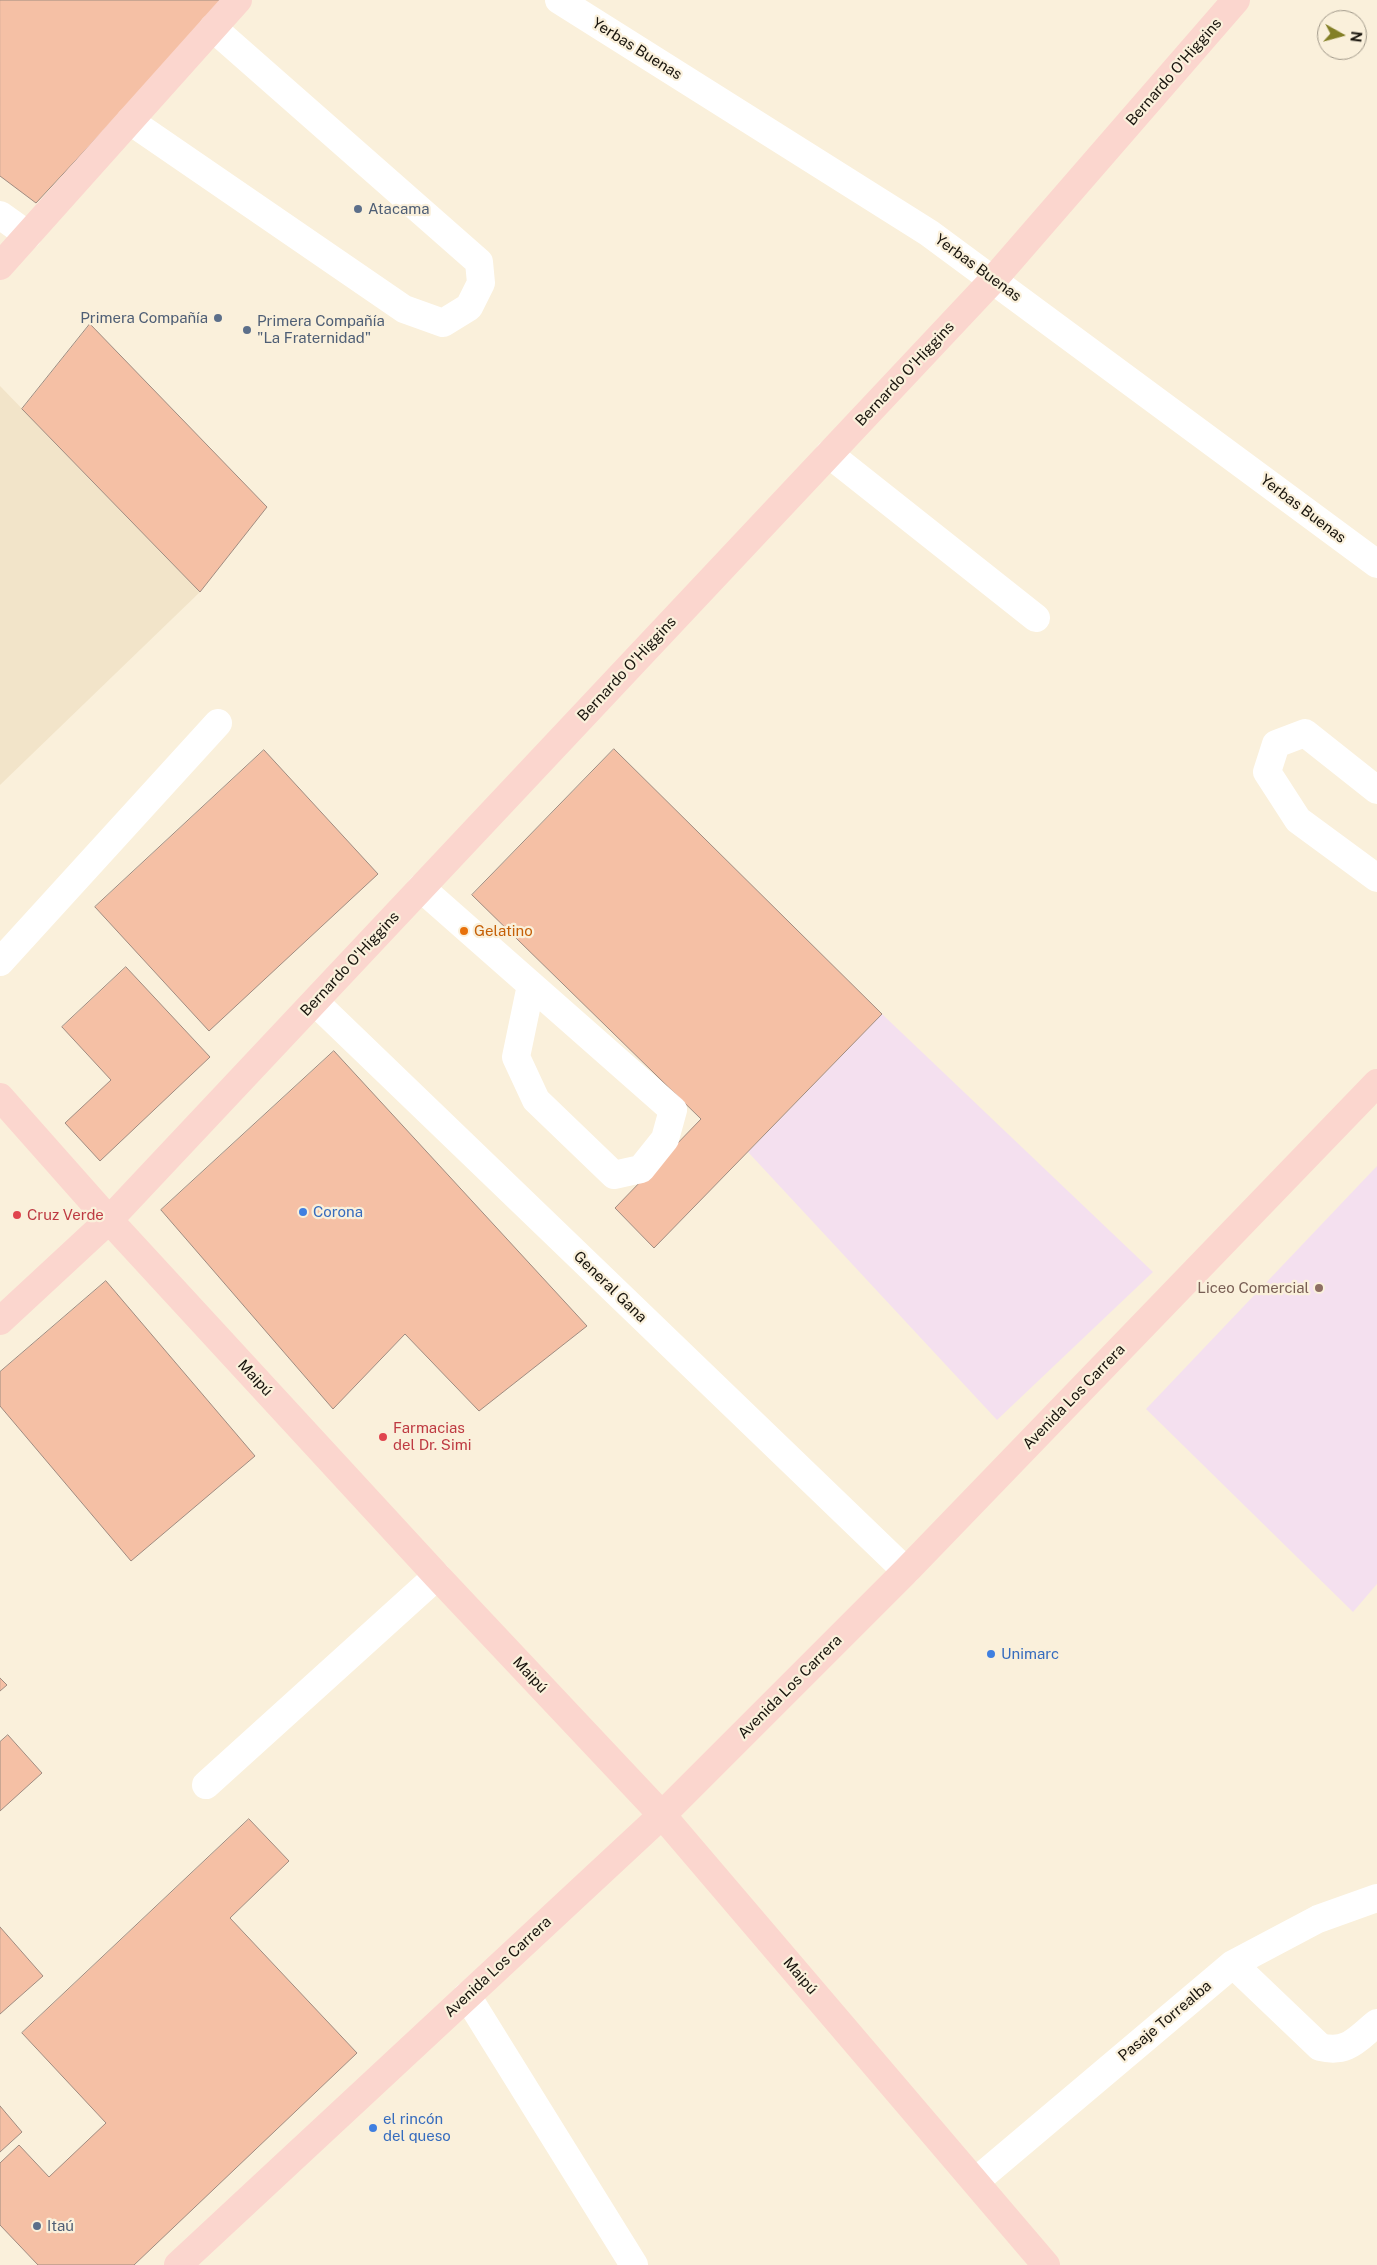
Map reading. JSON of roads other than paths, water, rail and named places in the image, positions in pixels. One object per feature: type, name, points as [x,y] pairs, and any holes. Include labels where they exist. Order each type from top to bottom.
[{"type":"main road","points":[[0,266],[238,0]]},
{"type":"main road","name":"Bernardo O'Higgins","points":[[0,1321],[109,1220],[994,280],[1236,0]]},
{"type":"main road","name":"Avenida Los Carrera","points":[[178,2265],[662,1815],[906,1571],[1377,1083]]},
{"type":"main road","name":"Maipú","points":[[0,1097],[109,1220],[437,1576],[662,1815],[1046,2265]]},
{"type":"street","name":"Yerbas Buenas","points":[[559,0],[929,233],[1377,564]]},
{"type":"street","points":[[130,121],[404,309],[443,323],[469,306],[481,283],[479,262],[214,28]]},
{"type":"street","points":[[0,214],[28,236]]},
{"type":"street","points":[[829,454],[1036,618]]},
{"type":"street","points":[[0,962],[218,723]]},
{"type":"street","points":[[1377,790],[1306,733],[1276,744],[1267,772],[1298,820],[1377,878]]},
{"type":"street","points":[[421,888],[532,985],[673,1110],[665,1139],[641,1169],[614,1175],[536,1100],[516,1057],[532,985]]},
{"type":"street","name":"General Gana","points":[[315,1002],[906,1571]]},
{"type":"street","points":[[206,1784],[437,1576]]},
{"type":"street","name":"Pasaje Torrealba","points":[[976,2181],[1233,1964],[1318,1919],[1377,1898]]},
{"type":"street","points":[[1233,1964],[1320,2047],[1332,2050],[1345,2049],[1377,2023]]},
{"type":"street","points":[[468,1996],[634,2265]]},
{"type":"place","name":"Atacama","points":[[358,209]]},
{"type":"place","name":"Primera Compañía","points":[[218,318]]},
{"type":"place","name":"Primera Compañía \"La Fraternidad\"","points":[[247,330]]},
{"type":"place","name":"Gelatino","points":[[464,931]]},
{"type":"place","name":"Corona","points":[[303,1212]]},
{"type":"place","name":"Cruz Verde","points":[[17,1215]]},
{"type":"place","name":"Liceo Comercial","points":[[1319,1288]]},
{"type":"place","name":"Farmacias del Dr. Simi","points":[[383,1437]]},
{"type":"place","name":"Unimarc","points":[[991,1654]]},
{"type":"place","name":"el rincón del queso","points":[[373,2128]]},
{"type":"place","name":"Itaú","points":[[37,2226]]}]
